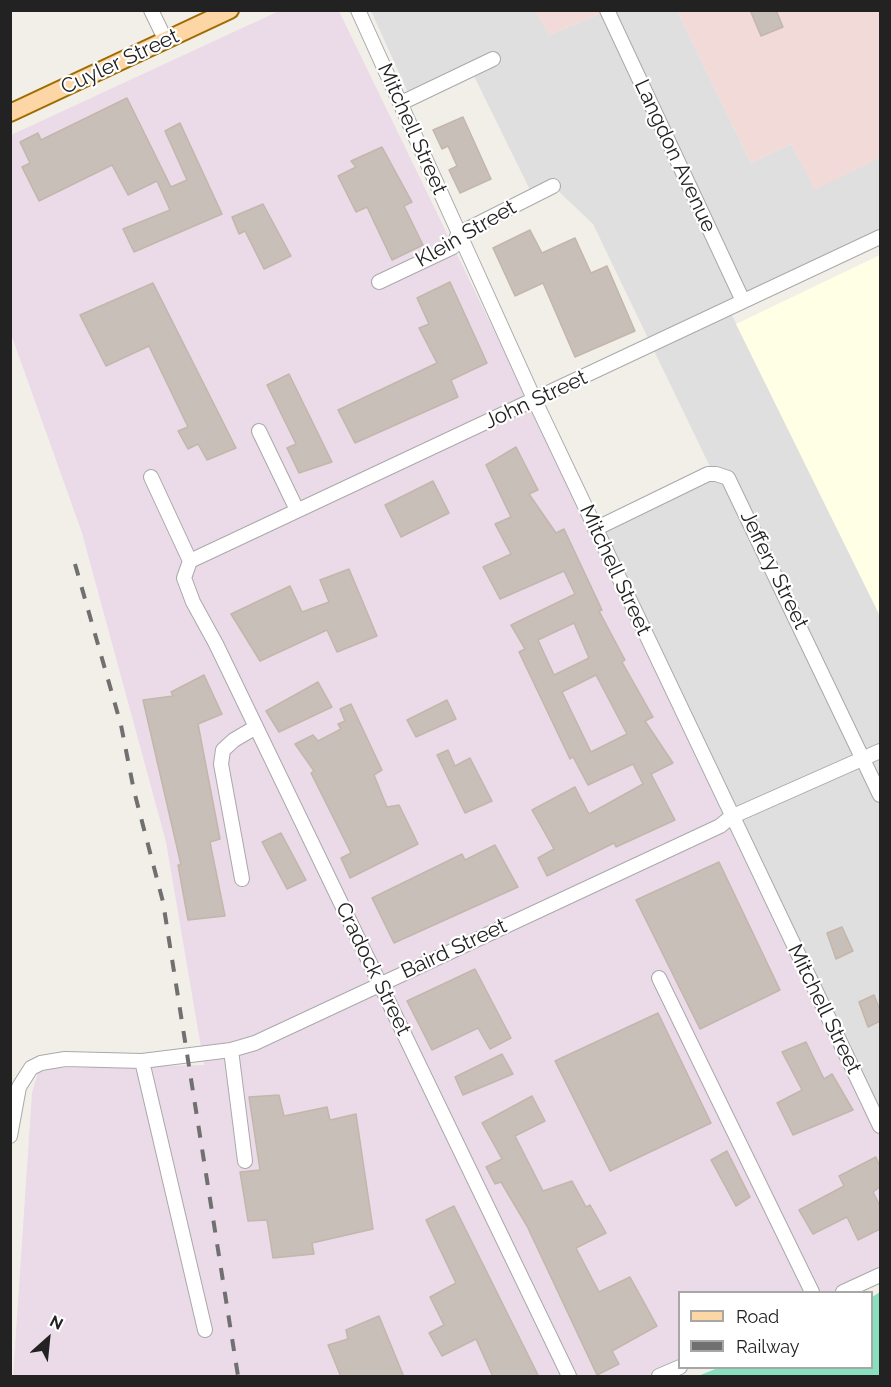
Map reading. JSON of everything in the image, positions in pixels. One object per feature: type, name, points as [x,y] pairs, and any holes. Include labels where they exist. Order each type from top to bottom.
[{"type":"main road","name":"Cuyler Street","points":[[10,114],[230,10]]},
{"type":"street","points":[[151,10],[166,41]]},
{"type":"street","name":"Mitchell Street","points":[[358,10],[535,401],[880,1126]]},
{"type":"street","name":"Langdon Avenue","points":[[607,10],[743,301]]},
{"type":"street","points":[[401,103],[493,59]]},
{"type":"street","name":"Klein Street","points":[[378,282],[453,247],[458,234],[553,186]]},
{"type":"street","name":"John Street","points":[[190,561],[535,401],[880,237]]},
{"type":"street","points":[[259,430],[297,510]]},
{"type":"street","name":"Jeffery Street","points":[[595,529],[708,474],[728,478],[880,795]]},
{"type":"street","points":[[151,477],[190,561]]},
{"type":"street","name":"Cradock Street","points":[[190,561],[186,568],[186,586],[569,1377]]},
{"type":"street","points":[[242,879],[221,764],[222,750],[256,727]]},
{"type":"street","name":"Baird Street","points":[[10,1136],[19,1087],[31,1068],[50,1060],[142,1061],[231,1050],[273,1035],[720,826],[731,816],[880,751]]},
{"type":"street","points":[[660,978],[811,1291]]},
{"type":"street","points":[[231,1050],[245,1161]]},
{"type":"street","points":[[142,1061],[205,1330]]},
{"type":"street","points":[[847,1291],[880,1275]]},
{"type":"street","points":[[659,1377],[678,1368]]},
{"type":"shaded area","points":[[279,11],[339,11],[880,1126],[880,1275],[845,1291],[678,1291],[678,1367],[659,1376],[13,1376],[32,1093],[38,1072],[57,1068],[204,1065],[166,842],[82,533],[11,334],[11,135]]},
{"type":"shaded area","points":[[371,11],[536,11],[549,35],[607,11],[677,11],[751,163],[791,144],[815,189],[880,157],[880,237],[729,309],[880,616],[880,1116],[595,529],[713,473],[593,224],[553,186],[533,196],[471,70],[411,99]]},
{"type":"shaded area","points":[[536,11],[607,11],[549,35]]},
{"type":"shaded area","points":[[677,11],[880,11],[880,157],[815,190],[791,144],[751,163]]},
{"type":"shaded area","points":[[880,255],[880,616],[736,324]]},
{"type":"green space","points":[[880,1292],[880,1376],[698,1376],[716,1369],[873,1369],[873,1296]]},
{"type":"building","points":[[750,10],[776,10],[783,27],[761,36]]},
{"type":"building","points":[[127,98],[171,187],[187,180],[165,131],[180,123],[222,214],[134,252],[123,229],[170,210],[157,181],[128,195],[112,165],[39,201],[22,167],[30,163],[20,142],[38,133],[41,140]]},
{"type":"building","points":[[463,117],[491,179],[460,193],[449,170],[457,166],[448,146],[442,149],[433,130]]},
{"type":"building","points":[[382,147],[412,202],[404,206],[423,245],[392,260],[367,207],[356,212],[338,176],[356,167],[351,161]]},
{"type":"building","points":[[263,204],[291,256],[264,269],[245,231],[239,234],[232,217]]},
{"type":"building","points":[[530,230],[542,253],[575,238],[591,273],[607,266],[635,331],[575,357],[543,283],[515,296],[493,248]]},
{"type":"building","points":[[450,282],[487,363],[451,380],[458,397],[355,443],[338,410],[437,363],[419,328],[429,324],[417,298]]},
{"type":"building","points":[[153,283],[236,448],[207,460],[198,444],[188,449],[178,431],[188,427],[149,346],[106,366],[80,315]]},
{"type":"building","points":[[289,374],[332,462],[299,473],[287,448],[296,444],[267,385]]},
{"type":"building","points":[[516,447],[538,490],[529,494],[556,533],[564,529],[602,610],[599,611],[625,660],[622,662],[653,717],[645,721],[673,763],[651,774],[675,820],[616,847],[614,843],[547,876],[538,858],[554,849],[532,810],[575,787],[589,814],[643,784],[633,764],[588,785],[573,757],[570,759],[519,652],[525,649],[511,625],[575,594],[564,571],[500,599],[483,567],[511,554],[495,524],[511,517],[486,465]],"holes":[[[574,623],[589,658],[554,675],[538,640]],[[596,675],[627,734],[591,752],[562,692]]]},
{"type":"building","points":[[433,481],[449,513],[401,537],[385,505]]},
{"type":"building","points":[[349,569],[377,636],[337,652],[327,630],[260,661],[231,614],[290,586],[302,612],[329,602],[320,580]]},
{"type":"building","points":[[204,675],[222,714],[198,724],[220,839],[210,842],[225,916],[188,920],[178,865],[181,865],[143,700],[173,696],[171,692]]},
{"type":"building","points":[[318,682],[332,707],[279,732],[266,711]]},
{"type":"building","points":[[447,700],[456,719],[416,737],[407,720]]},
{"type":"building","points":[[351,704],[382,770],[374,775],[387,807],[399,805],[418,844],[350,878],[341,858],[351,853],[311,773],[314,771],[295,744],[313,735],[318,741],[341,729],[338,724],[345,721],[340,709]]},
{"type":"building","points":[[448,750],[455,766],[470,758],[492,801],[465,813],[437,755]]},
{"type":"building","points":[[281,833],[306,880],[287,889],[262,842]]},
{"type":"building","points":[[495,845],[518,887],[394,943],[372,898],[462,854],[465,860]]},
{"type":"building","points":[[719,862],[780,990],[700,1029],[636,900]]},
{"type":"building","points":[[842,927],[853,951],[836,959],[827,933]]},
{"type":"building","points":[[475,969],[511,1038],[490,1049],[478,1028],[432,1050],[407,1001]]},
{"type":"building","points":[[874,995],[880,1010],[880,1021],[868,1027],[859,1002]]},
{"type":"building","points":[[658,1013],[711,1123],[610,1171],[555,1061]]},
{"type":"building","points":[[806,1042],[824,1079],[832,1074],[853,1110],[793,1135],[777,1103],[802,1090],[782,1052]]},
{"type":"building","points":[[502,1054],[513,1074],[463,1095],[455,1077]]},
{"type":"building","points":[[279,1095],[284,1116],[327,1107],[330,1120],[356,1114],[373,1229],[312,1243],[314,1254],[273,1258],[267,1220],[248,1221],[240,1172],[260,1170],[249,1097]]},
{"type":"building","points":[[532,1096],[545,1121],[515,1136],[543,1191],[572,1181],[586,1207],[590,1205],[606,1233],[576,1248],[599,1292],[630,1277],[657,1326],[612,1351],[619,1364],[597,1375],[527,1226],[501,1182],[495,1184],[486,1167],[502,1159],[482,1123]]},
{"type":"building","points":[[727,1151],[750,1197],[736,1206],[711,1160]]},
{"type":"building","points":[[876,1157],[880,1167],[880,1187],[873,1192],[880,1206],[880,1229],[858,1240],[847,1217],[813,1234],[799,1210],[844,1186],[839,1176]]},
{"type":"building","points":[[454,1206],[539,1377],[493,1377],[476,1339],[442,1356],[429,1333],[444,1325],[430,1297],[456,1283],[426,1220]]},
{"type":"building","points":[[379,1316],[404,1377],[341,1377],[328,1345],[348,1339],[346,1330]]},
{"type":"railway","points":[[75,564],[121,725],[134,791],[163,902],[238,1376]]}]
